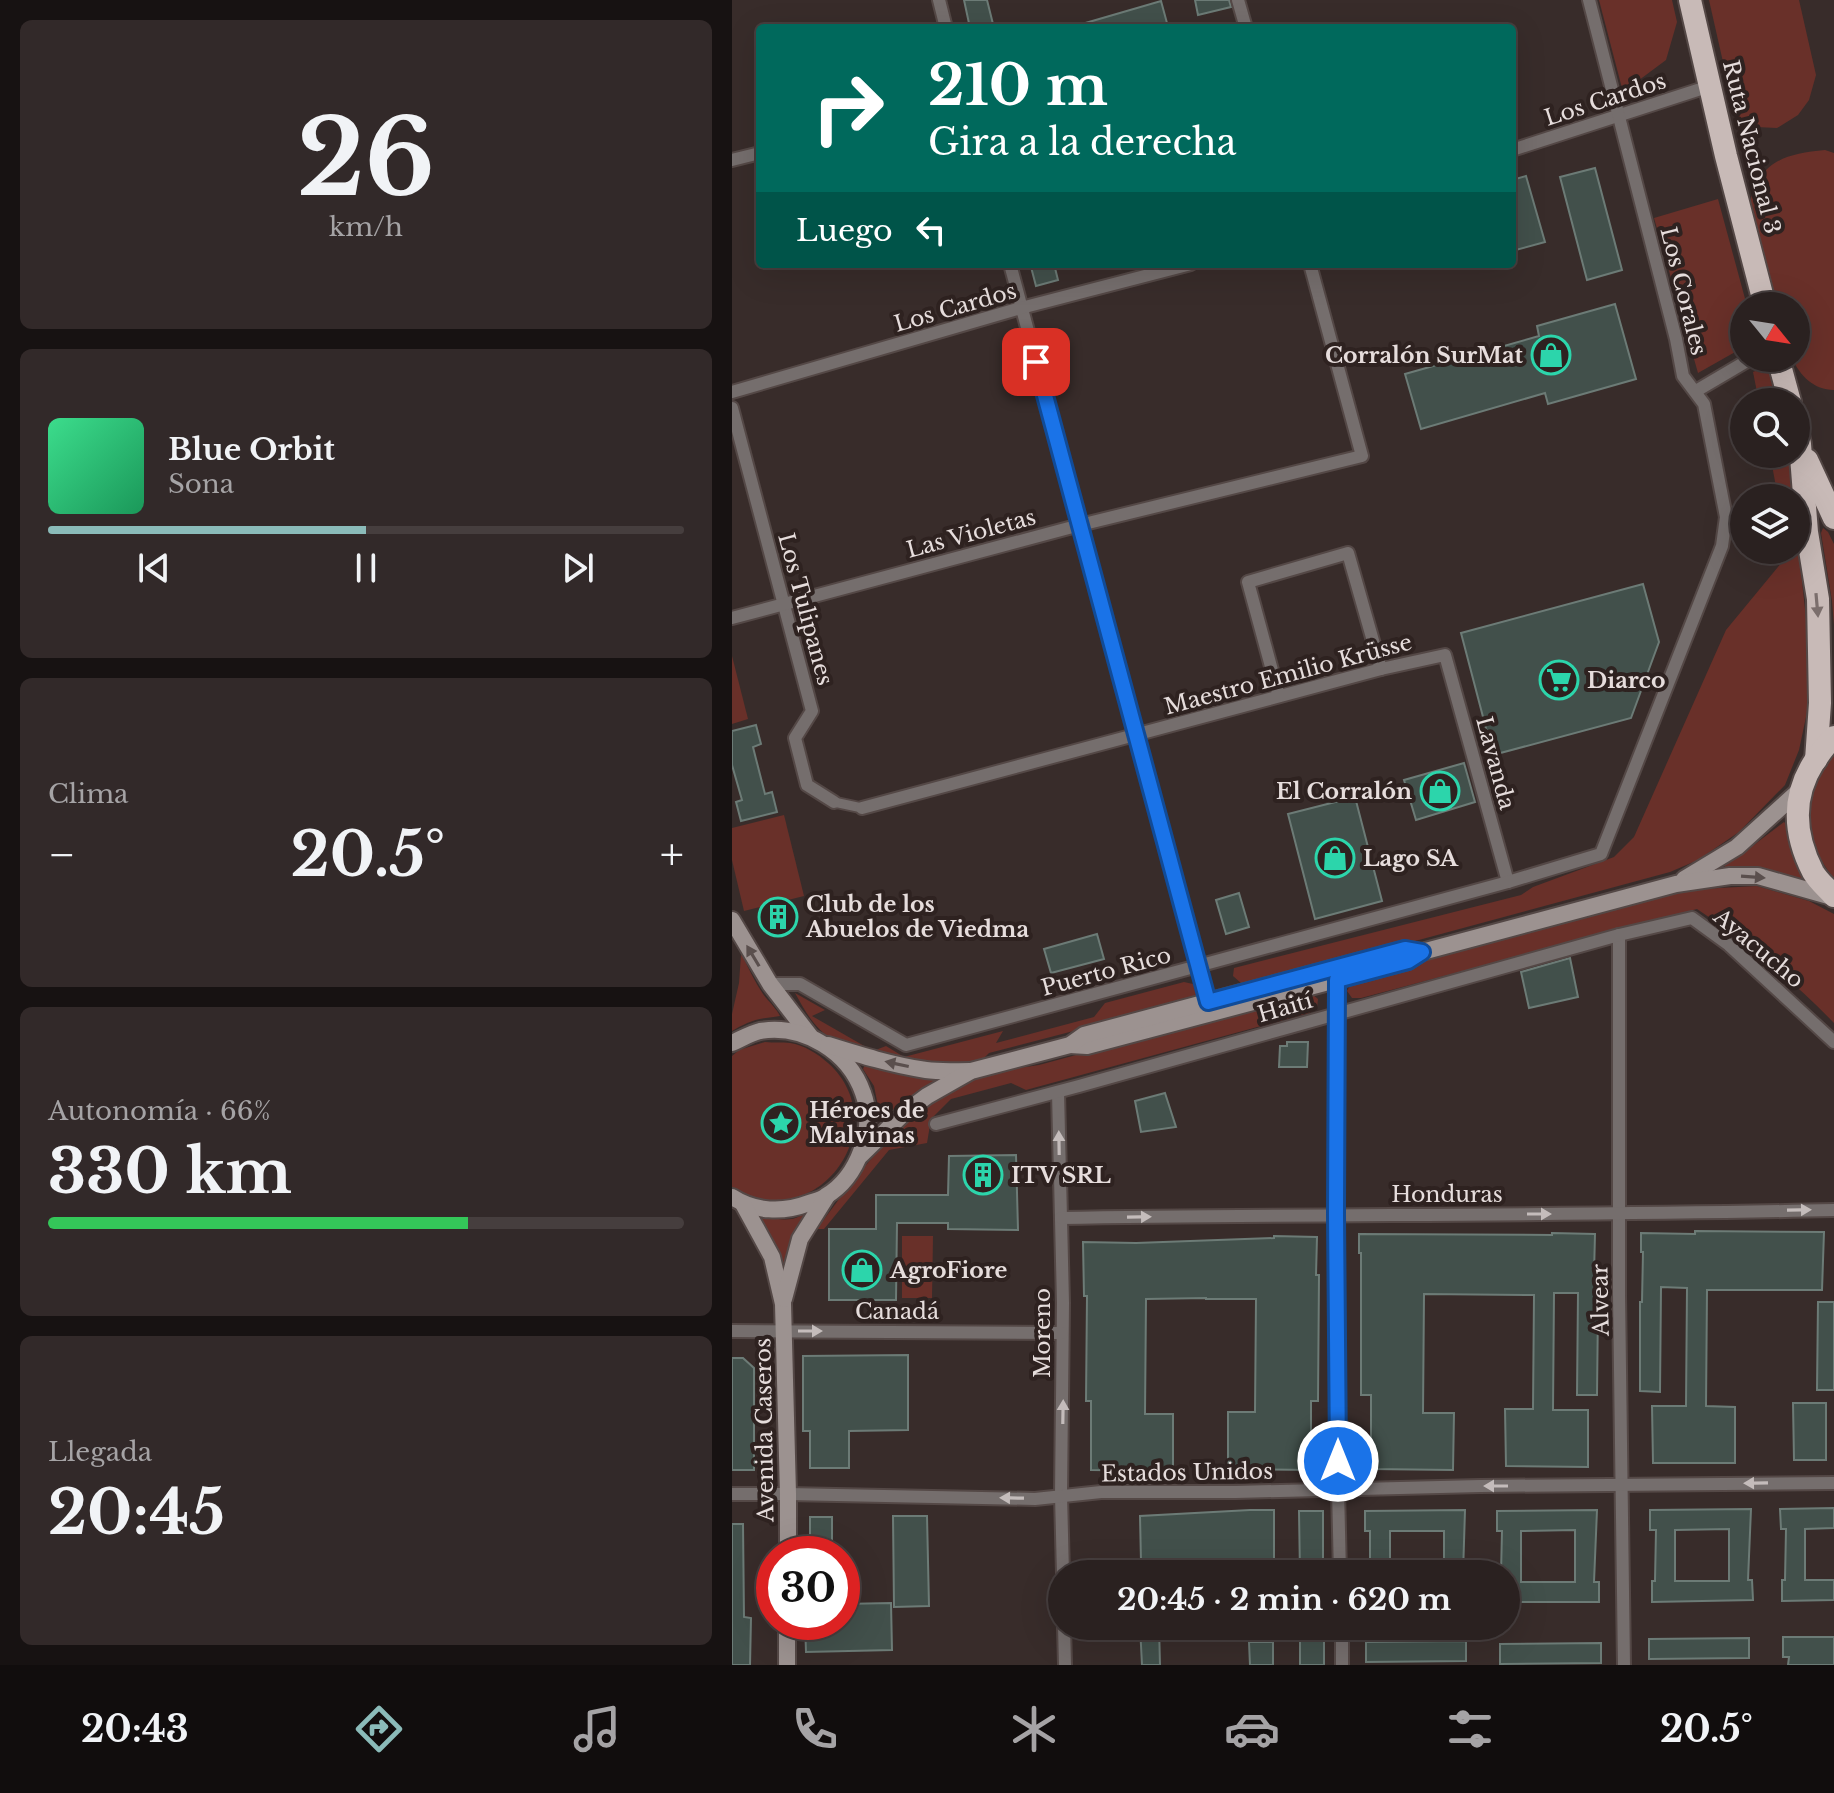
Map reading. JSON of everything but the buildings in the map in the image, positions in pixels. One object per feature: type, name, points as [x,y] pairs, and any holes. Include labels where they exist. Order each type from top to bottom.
[{"type":"highway","name":"Ruta Nacional 3","points":[[1690,0],[1762,292]]},
{"type":"highway","points":[[1810,463],[1834,518]]},
{"type":"highway","points":[[1801,468],[1818,599],[1820,703],[1816,760]]},
{"type":"highway","points":[[1834,737],[1808,772],[1797,809],[1799,839],[1814,875],[1834,897]]},
{"type":"main road","points":[[1676,884],[1737,847],[1802,788]]},
{"type":"main road","points":[[732,1043],[757,1032],[792,1032],[899,1065],[929,1070],[971,1071],[1070,1045],[1087,1046],[1337,980],[1408,961],[1422,952],[1676,884],[1730,876],[1758,876],[1834,897]]},
{"type":"main road","points":[[732,920],[770,984],[817,1040],[848,1066],[863,1093],[867,1121],[861,1155]]},
{"type":"main road","points":[[1070,1045],[1084,1035],[1405,949],[1422,952]]},
{"type":"main road","name":"Avenida Caseros","points":[[783,1304],[800,1239],[827,1196],[846,1177],[861,1155],[903,1114],[971,1071]]},
{"type":"main road","points":[[738,1200],[769,1210],[799,1207],[827,1196]]},
{"type":"main road","name":"Avenida Caseros","points":[[738,1200],[772,1257],[783,1304],[788,1536]]},
{"type":"main road","points":[[787,1640],[787,1665]]},
{"type":"street","points":[[939,0],[945,24]]},
{"type":"street","points":[[1238,0],[1243,24]]},
{"type":"street","name":"Los Corales","points":[[1589,0],[1683,376],[1704,404],[1726,517],[1722,546],[1601,854]]},
{"type":"street","name":"Los Cardos","points":[[1516,149],[1710,86]]},
{"type":"street","points":[[732,160],[756,154]]},
{"type":"street","points":[[1011,268],[1208,1002]]},
{"type":"street","name":"Los Cardos","points":[[732,392],[1021,308],[1176,268]]},
{"type":"street","name":"Las Violetas","points":[[732,618],[1080,525],[1362,456],[1311,268]]},
{"type":"street","points":[[1696,391],[1730,371]]},
{"type":"street","name":"Los Tulipanes","points":[[732,408],[812,711],[795,738],[807,785],[834,802]]},
{"type":"street","points":[[1279,696],[1248,582],[1348,553],[1381,669]]},
{"type":"street","name":"Maestro Emilio Krüsse","points":[[862,808],[1381,669],[1445,655]]},
{"type":"street","name":"Lavanda","points":[[1445,655],[1508,882]]},
{"type":"street","points":[[834,802],[862,808]]},
{"type":"street","name":"Puerto Rico","points":[[770,984],[800,984],[906,1045],[1601,854]]},
{"type":"street","name":"Haití","points":[[936,1124],[1619,935],[1692,918]]},
{"type":"street","name":"Ayacucho","points":[[1692,918],[1729,945],[1834,1042]]},
{"type":"street","name":"Alvear","points":[[1619,935],[1624,1665]]},
{"type":"street","points":[[1337,980],[1340,1560]]},
{"type":"street","name":"Moreno","points":[[1058,1092],[1063,1560]]},
{"type":"street","name":"Honduras","points":[[1061,1218],[1336,1214],[1619,1215],[1834,1210]]},
{"type":"street","name":"Canadá","points":[[732,1331],[1062,1333]]},
{"type":"street","name":"Estados Unidos","points":[[732,1494],[1035,1499],[1101,1492],[1834,1483]]},
{"type":"street","points":[[1064,1640],[1065,1665]]},
{"type":"street","points":[[1342,1640],[1342,1665]]},
{"type":"shaded area","points":[[1599,0],[1672,0],[1677,22],[1666,60],[1623,92]]},
{"type":"shaded area","points":[[1709,0],[1799,0],[1816,75],[1809,100],[1798,115],[1777,128],[1756,127],[1735,115]]},
{"type":"shaded area","points":[[1825,150],[1834,153],[1834,390],[1820,388],[1800,372],[1810,372],[1810,292],[1773,292],[1749,207],[1753,192],[1766,170],[1797,154]]},
{"type":"shaded area","points":[[1718,199],[1743,292],[1730,292],[1730,355],[1698,373],[1654,218]]},
{"type":"shaded area","points":[[1753,372],[1770,372],[1774,388],[1756,388]]},
{"type":"shaded area","points":[[1773,468],[1790,468],[1792,484],[1775,484]]},
{"type":"shaded area","points":[[1823,528],[1834,544],[1834,625],[1821,533]]},
{"type":"shaded area","points":[[1780,564],[1800,564],[1813,684],[1799,750],[1785,785],[1739,832],[1698,860],[1670,872],[1260,983],[1241,983],[1233,976],[1234,968],[1521,895],[1533,887],[1614,857],[1634,837],[1726,630]]},
{"type":"shaded area","points":[[732,656],[748,719],[732,724]]},
{"type":"shaded area","points":[[1834,752],[1834,878],[1819,856],[1810,818],[1817,779]]},
{"type":"shaded area","points":[[784,815],[804,896],[744,911],[732,860],[732,828]]},
{"type":"shaded area","points":[[1784,822],[1797,865],[1806,881],[1766,870],[1725,867],[1724,865]]},
{"type":"shaded area","points":[[1757,886],[1809,901],[1834,914],[1834,1023],[1768,962],[1697,909],[1361,998],[1352,998],[1347,991],[1351,984],[1362,978],[1661,897],[1700,889]]},
{"type":"shaded area","points":[[741,955],[780,1016],[753,1021],[732,1031],[732,1014]]},
{"type":"shaded area","points":[[1184,982],[1193,984],[1197,989],[1196,995],[1189,1001],[989,1053],[980,1061],[950,1065],[884,1056],[834,1040],[816,1025],[795,993],[825,1010],[812,1016],[873,1051],[886,1046],[904,1057],[1003,1031],[996,1043],[1094,1017],[1105,1003]]},
{"type":"shaded area","points":[[1302,994],[1312,994],[1318,999],[1317,1008],[1309,1013],[1026,1090],[1011,1083],[951,1099],[931,1119],[927,1143],[889,1150],[824,1229],[817,1229],[890,1139],[933,1101],[957,1087],[991,1073],[1039,1065]]},
{"type":"shaded area","points":[[765,1042],[795,1044],[828,1063],[846,1086],[854,1112],[852,1138],[842,1161],[826,1181],[804,1195],[777,1201],[748,1196],[732,1187],[732,1056],[739,1050]]},
{"type":"shaded area","points":[[865,1064],[946,1078],[883,1120],[874,1086],[863,1069]]},
{"type":"shaded area","points":[[802,1215],[805,1219],[784,1270],[761,1219],[793,1219]]},
{"type":"shaded area","points":[[902,1236],[933,1236],[932,1298],[902,1298]]},
{"type":"place","name":"Corralón SurMat","points":[[1551,355]]},
{"type":"place","name":"Diarco","points":[[1559,680]]},
{"type":"place","name":"El Corralón","points":[[1440,791]]},
{"type":"place","name":"Lago SA","points":[[1335,858]]},
{"type":"place","name":"Club de los Abuelos de Viedma","points":[[778,917]]},
{"type":"place","name":"Héroes de Malvinas","points":[[781,1123]]},
{"type":"place","name":"ITV SRL","points":[[983,1175]]},
{"type":"place","name":"AgroFiore","points":[[862,1270]]},
{"type":"route","points":[[1036,362],[1208,1002],[1405,949],[1422,952],[1408,961],[1337,980],[1338,1461]]}]
